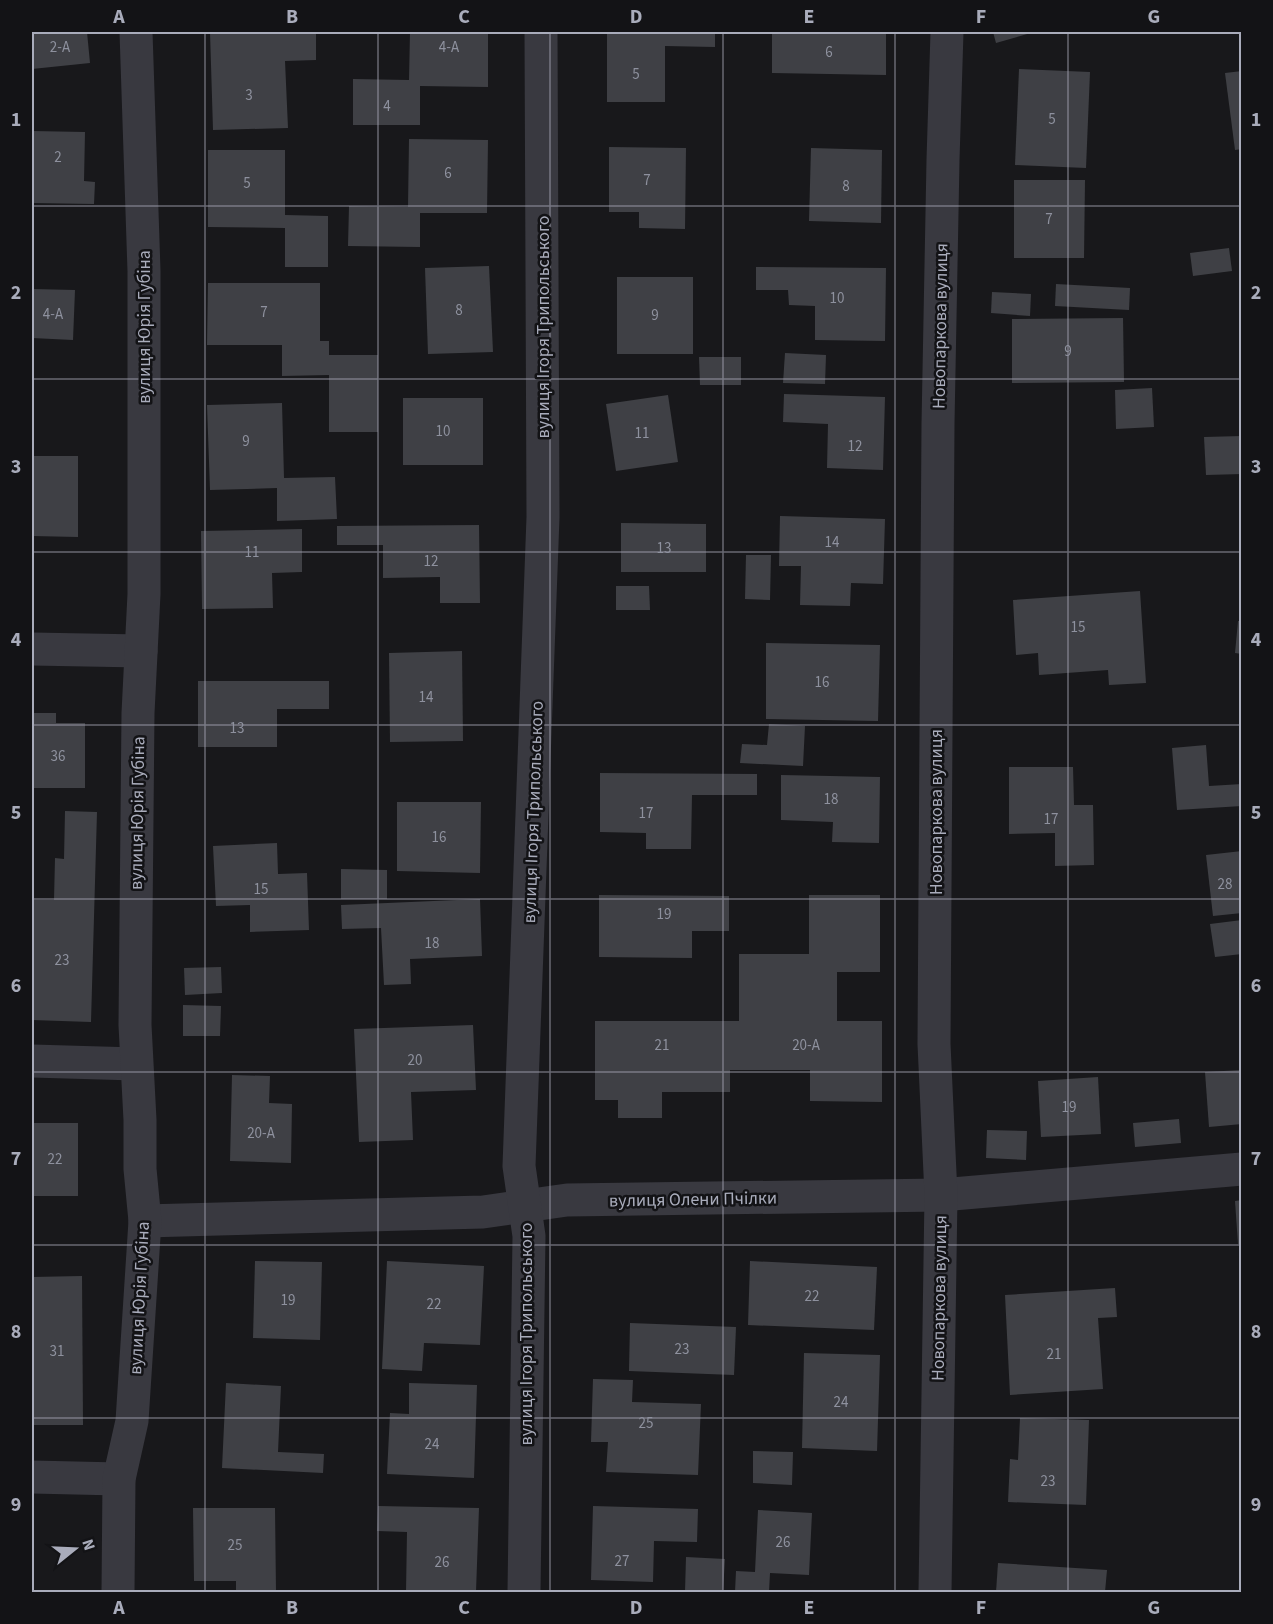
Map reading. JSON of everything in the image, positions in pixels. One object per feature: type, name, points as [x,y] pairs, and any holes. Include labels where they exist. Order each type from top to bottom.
[{"type":"street","name":"вулиця Юрія Губіна","points":[[118,1593],[119,1479],[132,1420],[145,1221],[140,1169],[140,1120],[136,1064],[138,712],[144,594],[144,272],[136,32]]},
{"type":"street","name":"вулиця Ігоря Трипольського","points":[[524,1593],[529,1236],[519,1166],[543,517],[541,32]]},
{"type":"street","name":"Новопаркова вулиця","points":[[935,1593],[940,1195],[934,1044],[938,413],[947,32]]},
{"type":"street","points":[[32,649],[141,651]]},
{"type":"street","points":[[32,1061],[136,1064]]},
{"type":"street","name":"вулиця Олени Пчілки","points":[[145,1221],[483,1212],[567,1200],[940,1195],[1242,1169]]},
{"type":"street","points":[[32,1477],[119,1479]]},
{"type":"building","points":[[32,32],[87,32],[90,63],[32,69]]},
{"type":"building","points":[[210,32],[316,32],[316,60],[285,61],[288,128],[213,130]]},
{"type":"building","points":[[410,32],[488,32],[488,87],[420,86],[420,125],[353,125],[353,79],[409,80]]},
{"type":"building","points":[[607,32],[715,32],[715,47],[665,46],[665,102],[607,102]]},
{"type":"building","points":[[772,32],[886,32],[886,75],[772,73]]},
{"type":"building","points":[[993,32],[1034,32],[996,43]]},
{"type":"building","points":[[1019,69],[1090,72],[1086,168],[1015,165]]},
{"type":"building","points":[[1242,71],[1242,149],[1235,150],[1225,73]]},
{"type":"building","points":[[32,131],[85,132],[84,181],[95,182],[94,204],[32,203]]},
{"type":"building","points":[[409,139],[488,140],[487,213],[420,213],[420,247],[348,246],[349,206],[408,207]]},
{"type":"building","points":[[609,147],[686,148],[685,229],[639,228],[639,212],[609,212]]},
{"type":"building","points":[[811,148],[882,150],[881,223],[809,221]]},
{"type":"building","points":[[208,150],[285,150],[285,215],[328,216],[328,267],[285,267],[285,228],[208,227]]},
{"type":"building","points":[[1014,180],[1085,180],[1084,258],[1014,258]]},
{"type":"building","points":[[1229,248],[1232,271],[1193,276],[1190,253]]},
{"type":"building","points":[[489,266],[493,352],[428,354],[425,268]]},
{"type":"building","points":[[756,267],[886,268],[885,341],[815,340],[815,306],[789,305],[788,290],[756,290]]},
{"type":"building","points":[[617,277],[693,277],[693,354],[617,354]]},
{"type":"building","points":[[208,283],[320,283],[320,341],[329,341],[329,355],[378,355],[378,432],[329,432],[329,375],[282,376],[282,345],[207,345]]},
{"type":"building","points":[[1056,284],[1130,288],[1129,310],[1055,306]]},
{"type":"building","points":[[32,289],[75,290],[73,340],[32,338]]},
{"type":"building","points":[[992,292],[1031,294],[1030,316],[991,313]]},
{"type":"building","points":[[1123,318],[1124,382],[1012,383],[1012,319]]},
{"type":"building","points":[[785,353],[826,355],[825,384],[783,383]]},
{"type":"building","points":[[699,357],[741,357],[741,385],[700,385]]},
{"type":"building","points":[[1152,388],[1154,427],[1116,429],[1115,390]]},
{"type":"building","points":[[784,394],[885,397],[883,470],[827,468],[828,424],[783,422]]},
{"type":"building","points":[[668,395],[678,462],[616,471],[606,404]]},
{"type":"building","points":[[403,398],[483,398],[483,465],[403,465]]},
{"type":"building","points":[[282,403],[284,478],[335,477],[337,519],[277,521],[277,488],[210,490],[207,405]]},
{"type":"building","points":[[1242,436],[1242,474],[1206,475],[1204,437]]},
{"type":"building","points":[[32,456],[78,456],[78,537],[32,536]]},
{"type":"building","points":[[780,516],[885,519],[883,584],[851,583],[850,606],[800,605],[801,566],[779,566]]},
{"type":"building","points":[[621,523],[706,524],[706,572],[621,572]]},
{"type":"building","points":[[479,525],[480,603],[440,603],[440,577],[383,578],[383,545],[337,545],[337,526]]},
{"type":"building","points":[[302,529],[302,572],[272,573],[273,608],[202,609],[201,531]]},
{"type":"building","points":[[746,555],[771,555],[770,600],[745,599]]},
{"type":"building","points":[[616,586],[649,586],[650,610],[616,610]]},
{"type":"building","points":[[1140,591],[1146,683],[1109,685],[1108,670],[1039,675],[1038,653],[1016,655],[1013,600]]},
{"type":"building","points":[[1238,621],[1242,621],[1242,654],[1235,653]]},
{"type":"building","points":[[766,643],[880,645],[878,721],[766,719]]},
{"type":"building","points":[[462,651],[463,741],[390,742],[389,653]]},
{"type":"building","points":[[198,681],[329,681],[329,709],[277,709],[277,747],[198,747]]},
{"type":"building","points":[[32,713],[56,713],[56,723],[85,723],[85,788],[32,788]]},
{"type":"building","points":[[769,724],[805,726],[803,766],[740,763],[742,744],[767,745]]},
{"type":"building","points":[[1206,745],[1209,786],[1242,784],[1242,806],[1177,810],[1172,748]]},
{"type":"building","points":[[1009,767],[1073,767],[1074,805],[1093,805],[1094,865],[1055,866],[1055,833],[1009,834]]},
{"type":"building","points":[[600,773],[757,774],[757,795],[692,795],[691,849],[646,849],[646,833],[600,832]]},
{"type":"building","points":[[781,775],[880,777],[879,843],[832,842],[833,822],[781,820]]},
{"type":"building","points":[[397,802],[481,802],[480,873],[397,871]]},
{"type":"building","points":[[65,811],[97,812],[91,1022],[32,1020],[32,900],[54,900],[55,858],[64,859]]},
{"type":"building","points":[[277,843],[278,874],[307,873],[309,930],[250,932],[250,905],[216,906],[213,846]]},
{"type":"building","points":[[1242,851],[1242,913],[1213,916],[1206,855]]},
{"type":"building","points":[[341,869],[387,870],[387,899],[341,899]]},
{"type":"building","points":[[599,895],[729,896],[729,931],[692,931],[692,958],[599,957]]},
{"type":"building","points":[[809,895],[880,895],[880,972],[837,972],[837,1021],[882,1021],[882,1102],[810,1101],[810,1070],[730,1070],[730,1092],[662,1092],[662,1118],[618,1118],[618,1100],[595,1100],[595,1021],[739,1021],[739,954],[809,954]]},
{"type":"building","points":[[480,899],[482,956],[410,959],[411,984],[384,985],[381,928],[342,929],[341,905]]},
{"type":"building","points":[[1242,920],[1242,954],[1215,957],[1210,924]]},
{"type":"building","points":[[221,967],[222,993],[185,995],[184,968]]},
{"type":"building","points":[[183,1005],[221,1006],[220,1036],[183,1036]]},
{"type":"building","points":[[473,1025],[476,1090],[411,1092],[413,1140],[359,1142],[354,1029]]},
{"type":"building","points":[[1242,1070],[1242,1124],[1209,1127],[1205,1072]]},
{"type":"building","points":[[232,1075],[270,1076],[269,1103],[292,1104],[291,1163],[230,1161]]},
{"type":"building","points":[[1098,1077],[1101,1134],[1041,1137],[1038,1081]]},
{"type":"building","points":[[1179,1119],[1181,1143],[1135,1147],[1133,1123]]},
{"type":"building","points":[[32,1123],[78,1123],[78,1196],[32,1196]]},
{"type":"building","points":[[987,1130],[1027,1131],[1026,1160],[986,1158]]},
{"type":"building","points":[[1242,1200],[1242,1244],[1238,1244],[1235,1201]]},
{"type":"building","points":[[255,1261],[322,1262],[320,1340],[253,1338]]},
{"type":"building","points":[[387,1261],[484,1266],[480,1345],[424,1343],[422,1371],[382,1369]]},
{"type":"building","points":[[750,1261],[877,1267],[874,1330],[748,1325]]},
{"type":"building","points":[[82,1276],[83,1425],[32,1425],[32,1277]]},
{"type":"building","points":[[1115,1288],[1117,1317],[1098,1318],[1103,1389],[1010,1395],[1005,1295]]},
{"type":"building","points":[[630,1323],[736,1327],[734,1375],[629,1371]]},
{"type":"building","points":[[804,1353],[880,1355],[877,1451],[802,1448]]},
{"type":"building","points":[[593,1379],[633,1380],[632,1402],[701,1404],[698,1475],[606,1472],[608,1442],[591,1442]]},
{"type":"building","points":[[226,1383],[281,1386],[278,1452],[324,1454],[323,1473],[222,1468]]},
{"type":"building","points":[[409,1383],[477,1385],[474,1478],[387,1474],[390,1413],[409,1414]]},
{"type":"building","points":[[1020,1418],[1089,1420],[1086,1505],[1008,1502],[1010,1459],[1018,1460]]},
{"type":"building","points":[[753,1451],[793,1452],[792,1485],[753,1483]]},
{"type":"building","points":[[378,1506],[479,1508],[476,1592],[406,1592],[407,1532],[377,1531]]},
{"type":"building","points":[[593,1506],[698,1509],[697,1542],[654,1541],[653,1582],[591,1580]]},
{"type":"building","points":[[193,1508],[275,1508],[276,1592],[236,1592],[236,1581],[194,1581]]},
{"type":"building","points":[[758,1510],[812,1513],[809,1575],[770,1573],[769,1592],[735,1592],[736,1571],[755,1572]]},
{"type":"building","points":[[686,1557],[725,1559],[723,1592],[685,1592]]},
{"type":"building","points":[[998,1563],[1107,1570],[1105,1592],[996,1592]]}]
